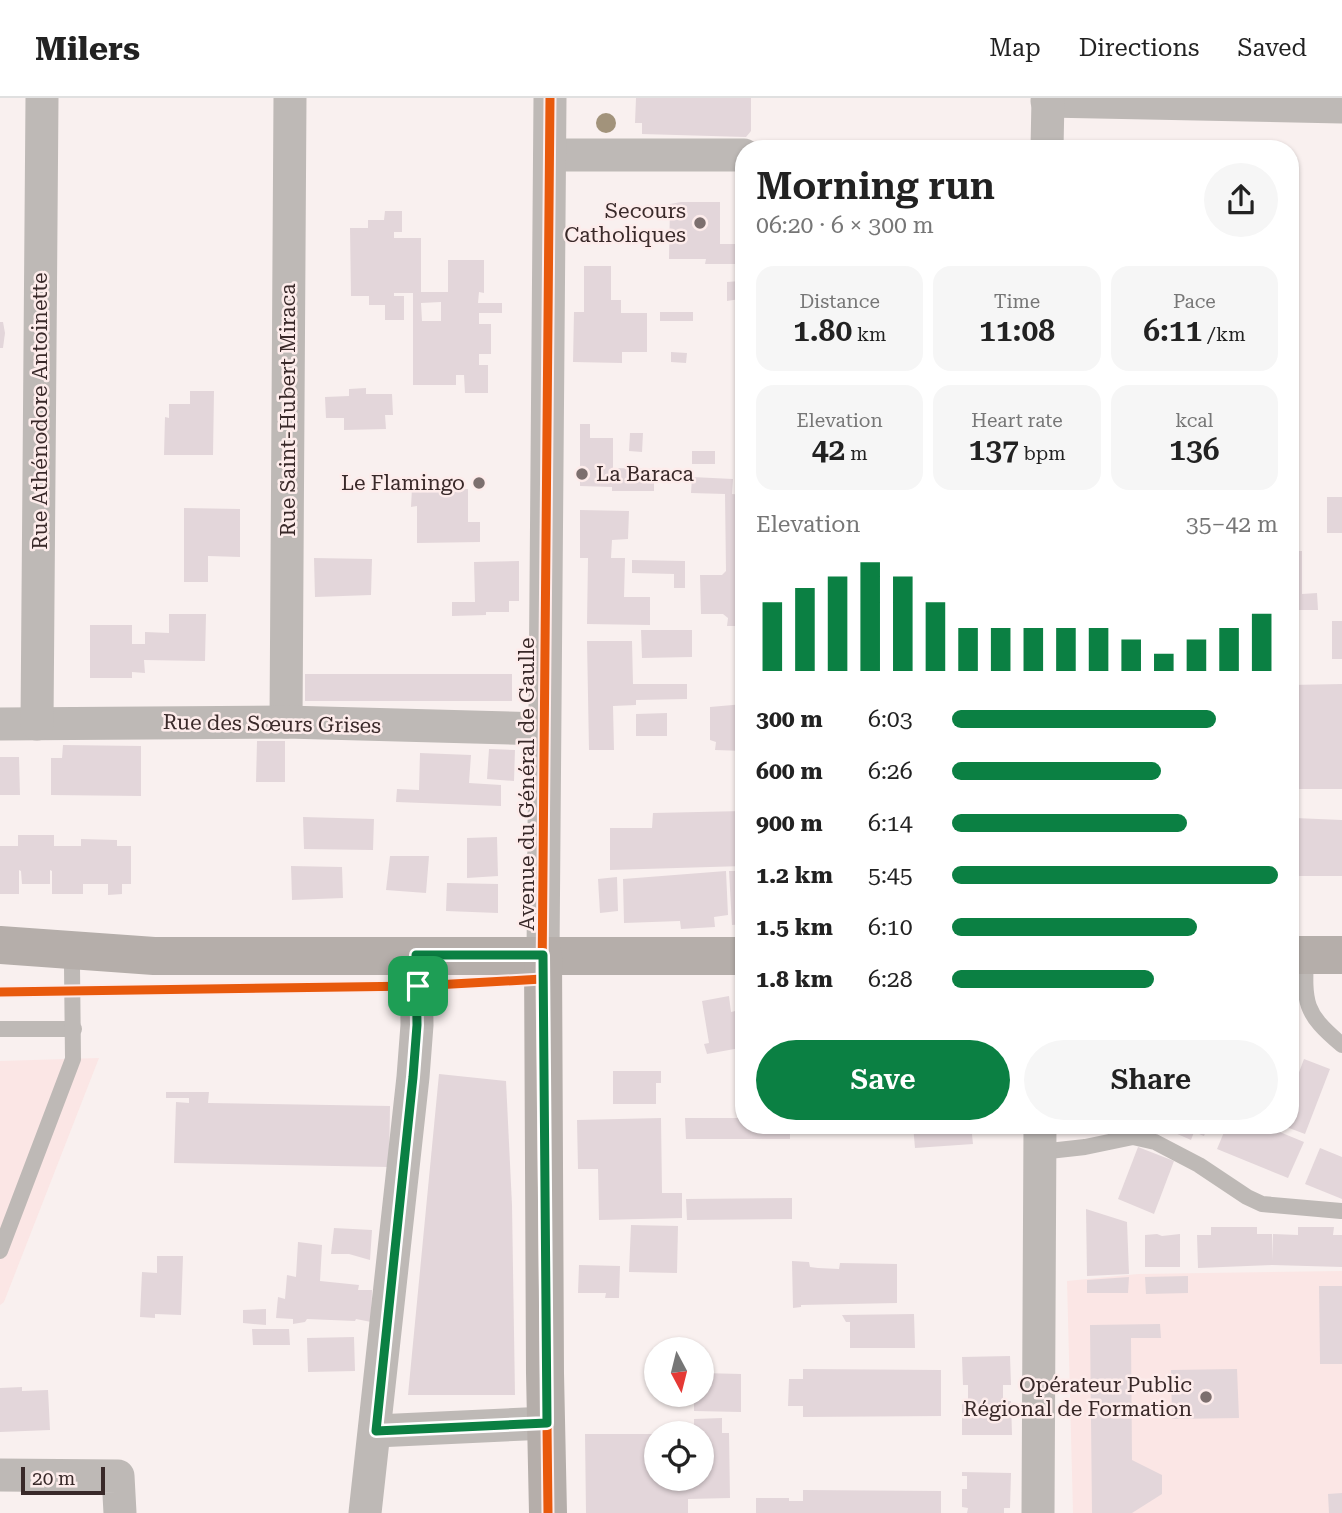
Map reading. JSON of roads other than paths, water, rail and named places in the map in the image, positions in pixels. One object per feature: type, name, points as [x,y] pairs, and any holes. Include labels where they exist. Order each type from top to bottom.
[{"type":"street","name":"Rue Athénodore Antoinette","points":[[37,724],[42,98]]},
{"type":"street","name":"Rue Saint-Hubert Miraca","points":[[286,722],[290,98]]},
{"type":"street","name":"Avenue du Général de Gaulle","points":[[548,1513],[543,955],[550,98]]},
{"type":"street","points":[[1047,140],[1048,99],[1342,107]]},
{"type":"street","points":[[550,155],[735,156]]},
{"type":"street","name":"Rue des Sœurs Grises","points":[[0,724],[286,722],[544,729]]},
{"type":"street","points":[[0,945],[154,956],[735,956]]},
{"type":"street","points":[[365,1513],[413,1077],[417,1025],[416,955]]},
{"type":"street","points":[[0,970],[72,967],[154,956]]},
{"type":"street","points":[[1038,1513],[1040,1139]]},
{"type":"street","points":[[376,1431],[547,1423]]},
{"type":"street","points":[[0,1475],[118,1476],[120,1513]]},
{"type":"lane","points":[[1312,955],[1304,989],[1312,1016],[1319,1026],[1342,1045]]},
{"type":"lane","points":[[0,1251],[73,1059],[72,967]]},
{"type":"lane","points":[[0,1029],[74,1029]]},
{"type":"lane","points":[[1040,1139],[1085,1147],[1133,1137],[1155,1142],[1199,1165],[1247,1198],[1262,1204],[1341,1211]]},
{"type":"place","name":"Secours Catholiques","points":[[700,223]]},
{"type":"place","name":"La Baraca","points":[[582,474]]},
{"type":"place","name":"Le Flamingo","points":[[479,483]]},
{"type":"place","name":"Opérateur Public Régional de Formation","points":[[1206,1397]]}]
